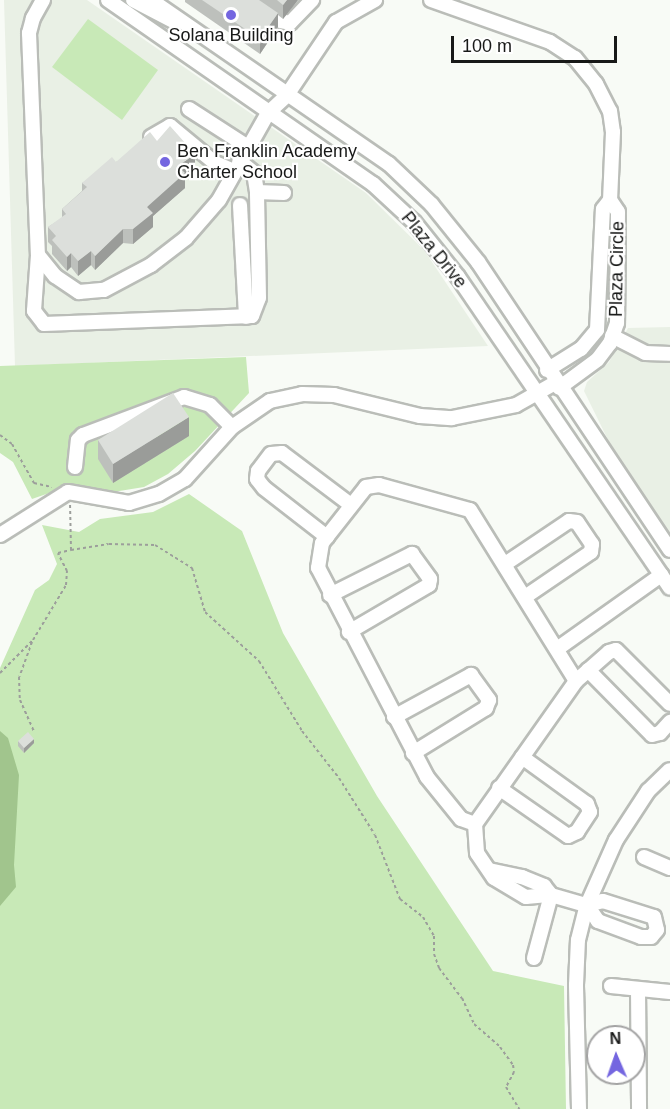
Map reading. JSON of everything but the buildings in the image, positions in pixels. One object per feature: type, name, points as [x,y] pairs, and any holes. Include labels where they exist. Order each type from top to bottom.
[{"type":"street","points":[[43,0],[29,33],[38,255],[34,311],[44,324],[246,318],[256,312],[259,298],[257,192],[254,173],[215,163],[170,126],[150,137]]},
{"type":"street","name":"Plaza Drive","points":[[108,0],[373,184],[414,222],[454,271],[670,588]]},
{"type":"street","points":[[133,0],[151,13],[194,30]]},
{"type":"street","name":"Plaza Drive","points":[[152,0],[388,164],[437,211],[478,262],[557,386],[670,550]]},
{"type":"street","points":[[246,0],[275,20],[290,23],[312,0]]},
{"type":"street","points":[[38,255],[55,276],[79,292],[104,290],[151,265],[186,238],[208,215],[268,112],[287,95],[336,22],[371,0]]},
{"type":"street","name":"Plaza Circle","points":[[430,0],[550,42],[575,58],[596,84],[610,111],[613,132],[610,200],[603,209],[601,316],[597,330],[581,349],[547,370]]},
{"type":"street","points":[[189,109],[248,147]]},
{"type":"street","points":[[257,192],[284,193]]},
{"type":"street","name":"Plaza Circle","points":[[68,492],[129,503],[159,495],[185,479],[232,427],[270,401],[302,394],[334,395],[420,416],[452,418],[502,410],[557,386],[597,360],[617,323],[618,212],[610,200]]},
{"type":"street","points":[[240,205],[246,318]]},
{"type":"street","points":[[612,336],[645,353],[670,354]]},
{"type":"street","points":[[75,467],[78,440],[83,435],[184,398],[210,405],[232,427]]},
{"type":"street","points":[[327,537],[264,488],[257,479],[258,471],[271,454],[282,453],[351,506]]},
{"type":"street","points":[[475,824],[461,819],[427,777],[349,632],[330,595],[317,559],[327,537],[366,487],[379,485],[461,505],[476,516],[576,681]]},
{"type":"street","points":[[0,535],[68,492]]},
{"type":"street","points":[[505,564],[569,520],[577,522],[592,543],[591,552],[525,597]]},
{"type":"street","points":[[330,595],[412,554],[430,579],[429,585],[349,632]]},
{"type":"street","points":[[557,649],[661,575]]},
{"type":"street","points":[[587,905],[598,921],[641,937],[651,937],[663,932],[654,916],[639,911],[626,911],[603,901],[587,905],[551,895],[535,898],[514,891],[494,878],[477,853],[475,824],[576,681],[609,652],[622,652],[670,704]]},
{"type":"street","points":[[588,670],[652,735],[660,733],[670,722]]},
{"type":"street","points":[[394,717],[471,675],[477,678],[489,700],[486,708],[413,753]]},
{"type":"street","points":[[499,788],[568,836],[577,832],[590,812],[587,804],[522,757]]},
{"type":"street","points":[[579,1109],[576,985],[578,940],[587,905],[616,840],[648,791],[670,770]]},
{"type":"street","points":[[644,857],[670,867]]},
{"type":"street","points":[[489,870],[519,876],[544,886],[551,895]]},
{"type":"street","points":[[514,891],[519,876]]},
{"type":"street","points":[[534,958],[551,895]]},
{"type":"street","points":[[610,986],[670,992]]},
{"type":"street","points":[[638,989],[639,1109]]},
{"type":"path","points":[[0,435],[12,444],[34,483],[68,492],[71,550]]},
{"type":"path","points":[[34,732],[20,700],[19,677],[33,640],[66,585],[67,572],[58,553],[109,544],[155,545],[192,568],[205,612],[259,661],[302,731],[339,778],[375,834],[400,899],[423,917],[435,936],[434,954],[439,968],[462,998],[474,1024],[500,1047],[513,1065],[514,1072],[506,1087],[519,1109]]},
{"type":"path","points":[[0,673],[33,640]]},
{"type":"shaded area","name":"Ben Franklin Academy Charter School","points":[[4,0],[87,0],[366,193],[424,250],[488,346],[15,366]]},
{"type":"shaded area","points":[[88,19],[158,70],[122,120],[52,67]]},
{"type":"shaded area","points":[[670,327],[670,536],[615,454],[584,391],[587,382],[609,362],[628,328]]},
{"type":"shaded area","points":[[246,357],[249,393],[195,451],[168,474],[144,487],[107,493],[75,484],[32,499],[13,462],[0,453],[0,366]]},
{"type":"shaded area","points":[[189,494],[242,531],[283,633],[377,796],[493,971],[564,986],[566,1109],[0,1109],[0,668],[35,590],[49,580],[57,564],[42,525],[79,532],[100,519],[153,512]]},
{"type":"shaded area","points":[[0,731],[8,738],[19,775],[14,865],[16,887],[0,906]]},
{"type":"place","name":"Solana Building","points":[[231,15]]},
{"type":"place","name":"Ben Franklin Academy Charter School","points":[[165,162]]}]
